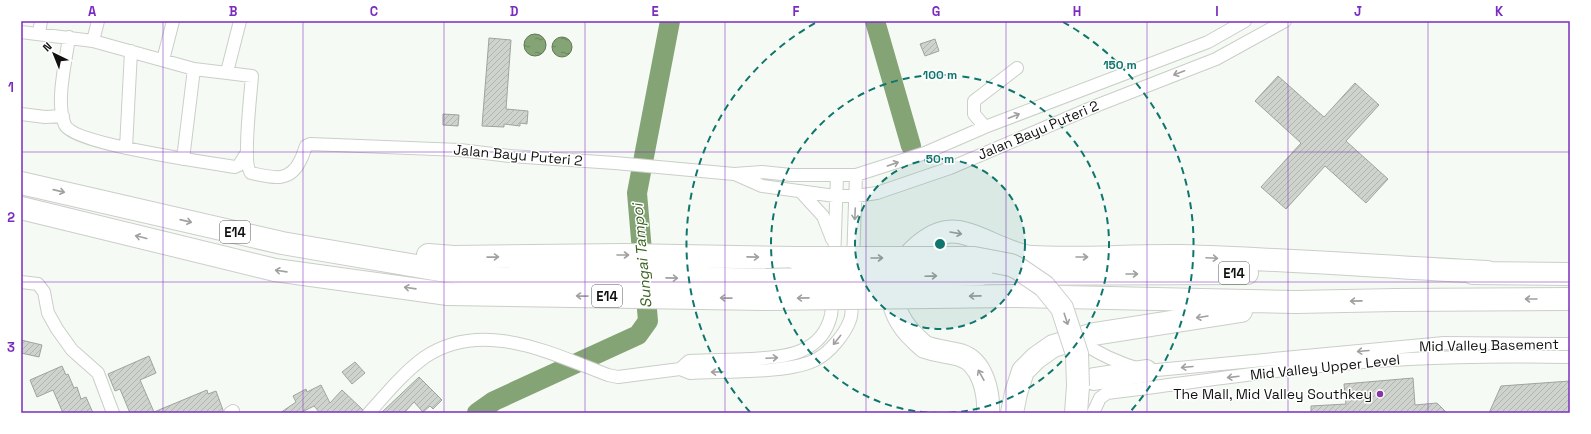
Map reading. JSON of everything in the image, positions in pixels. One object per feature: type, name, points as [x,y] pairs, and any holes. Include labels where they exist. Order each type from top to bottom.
[{"type":"highway","name":"E14","points":[[21,183],[282,243],[453,265],[766,280],[981,274],[1487,272],[1570,274]]},
{"type":"highway","name":"E14","points":[[21,208],[275,270],[448,294],[765,299],[1014,296],[1296,302],[1570,299]]},
{"type":"highway","points":[[988,413],[986,389],[982,376],[974,365],[963,356],[924,346],[904,328],[895,308],[893,285],[902,263],[918,247],[934,236],[948,232],[981,239],[1004,251],[1030,257],[1180,256],[1487,272]]},
{"type":"highway","points":[[453,265],[624,255],[796,258],[974,258],[1010,265],[1031,275],[1044,286],[1062,308],[1086,383],[1076,413]]},
{"type":"highway","points":[[1012,413],[1023,371],[1036,358],[1053,346],[1094,334],[1296,302]]},
{"type":"highway","points":[[1086,383],[1146,371]]},
{"type":"street","points":[[39,33],[41,21]]},
{"type":"street","points":[[93,41],[98,21]]},
{"type":"street","points":[[163,60],[173,21]]},
{"type":"street","points":[[227,72],[240,21]]},
{"type":"street","name":"Jalan Bayu Puteri 2","points":[[246,154],[249,171],[277,178],[293,170],[300,162],[307,144],[460,150],[510,156],[615,162],[734,174],[762,172],[856,175],[925,153],[985,127],[1208,42],[1245,21]]},
{"type":"street","name":"Jalan Bayu Puteri 2","points":[[734,174],[762,186],[835,196],[856,196],[877,193],[950,168],[1098,105],[1216,59],[1285,21]]},
{"type":"street","points":[[21,32],[39,33],[69,37],[93,41],[194,69],[252,76],[246,154],[239,165],[235,167],[183,160],[126,148],[76,134],[68,129],[63,116],[62,94],[69,37]]},
{"type":"street","points":[[126,148],[131,51]]},
{"type":"street","points":[[985,127],[974,114],[974,101],[1018,68]]},
{"type":"street","points":[[183,160],[194,69]]},
{"type":"street","points":[[21,114],[45,117],[63,116]]},
{"type":"street","points":[[680,369],[689,361],[782,357],[800,352],[816,341],[826,329],[831,315],[837,175]]},
{"type":"street","points":[[369,413],[408,372],[425,357],[441,348],[459,343],[504,340],[526,345],[608,375],[618,377],[680,369],[690,373],[790,369],[817,360],[831,348],[850,320],[856,175]]},
{"type":"street","points":[[800,191],[823,216],[829,228],[834,248]]},
{"type":"street","points":[[21,282],[38,284],[44,292],[48,314],[72,350],[98,373],[113,413]]},
{"type":"street","points":[[1077,339],[1092,350],[1118,363],[1146,371],[1240,362],[1313,368]]},
{"type":"street","name":"Mid Valley Basement","points":[[1240,362],[1444,343],[1570,344]]},
{"type":"street","name":"Mid Valley Upper Level","points":[[1093,413],[1100,398],[1107,393],[1313,368],[1408,359],[1502,355],[1570,357]]},
{"type":"water","points":[[535,34],[543,37],[546,45],[543,53],[535,56],[527,53],[524,45],[527,37]]},
{"type":"water","points":[[562,37],[569,40],[572,47],[569,54],[562,57],[555,54],[552,47],[555,40]]},
{"type":"building","points":[[489,38],[511,40],[506,109],[528,111],[527,124],[520,123],[520,126],[504,124],[504,127],[482,126]]},
{"type":"building","points":[[935,39],[939,51],[925,56],[920,44]]},
{"type":"building","points":[[1278,76],[1324,117],[1355,83],[1379,105],[1346,141],[1388,179],[1366,203],[1325,166],[1286,209],[1261,187],[1301,143],[1255,101]]},
{"type":"building","points":[[443,114],[459,115],[458,126],[443,125]]},
{"type":"building","points":[[21,340],[42,345],[39,357],[21,353]]},
{"type":"building","points":[[149,356],[156,373],[140,380],[154,412],[207,390],[208,394],[216,391],[223,413],[130,413],[120,389],[115,391],[108,374]]},
{"type":"building","points":[[355,362],[365,373],[352,384],[342,372]]},
{"type":"building","points":[[62,366],[66,375],[68,374],[74,388],[77,387],[81,399],[86,397],[93,413],[63,413],[53,390],[37,397],[30,380]]},
{"type":"building","points":[[419,377],[442,400],[433,409],[430,406],[423,412],[414,402],[404,413],[381,413]]},
{"type":"building","name":"The Mall, Mid Valley Southkey","points":[[1413,378],[1415,405],[1437,403],[1447,413],[1311,413],[1311,406],[1346,404],[1344,384]]},
{"type":"building","points":[[1570,381],[1570,413],[1489,413],[1501,386]]},
{"type":"building","points":[[321,385],[330,403],[342,390],[363,410],[362,413],[320,413],[314,406],[300,413],[280,413],[296,402],[293,396],[306,389],[307,392]]},
{"type":"waterway","name":"Sungai Tampoi","points":[[477,413],[494,401],[638,335],[648,321],[637,193],[670,21]]},
{"type":"waterway","points":[[875,21],[911,146]]},
{"type":"place","name":"The Mall, Mid Valley Southkey","points":[[1380,394]]}]
